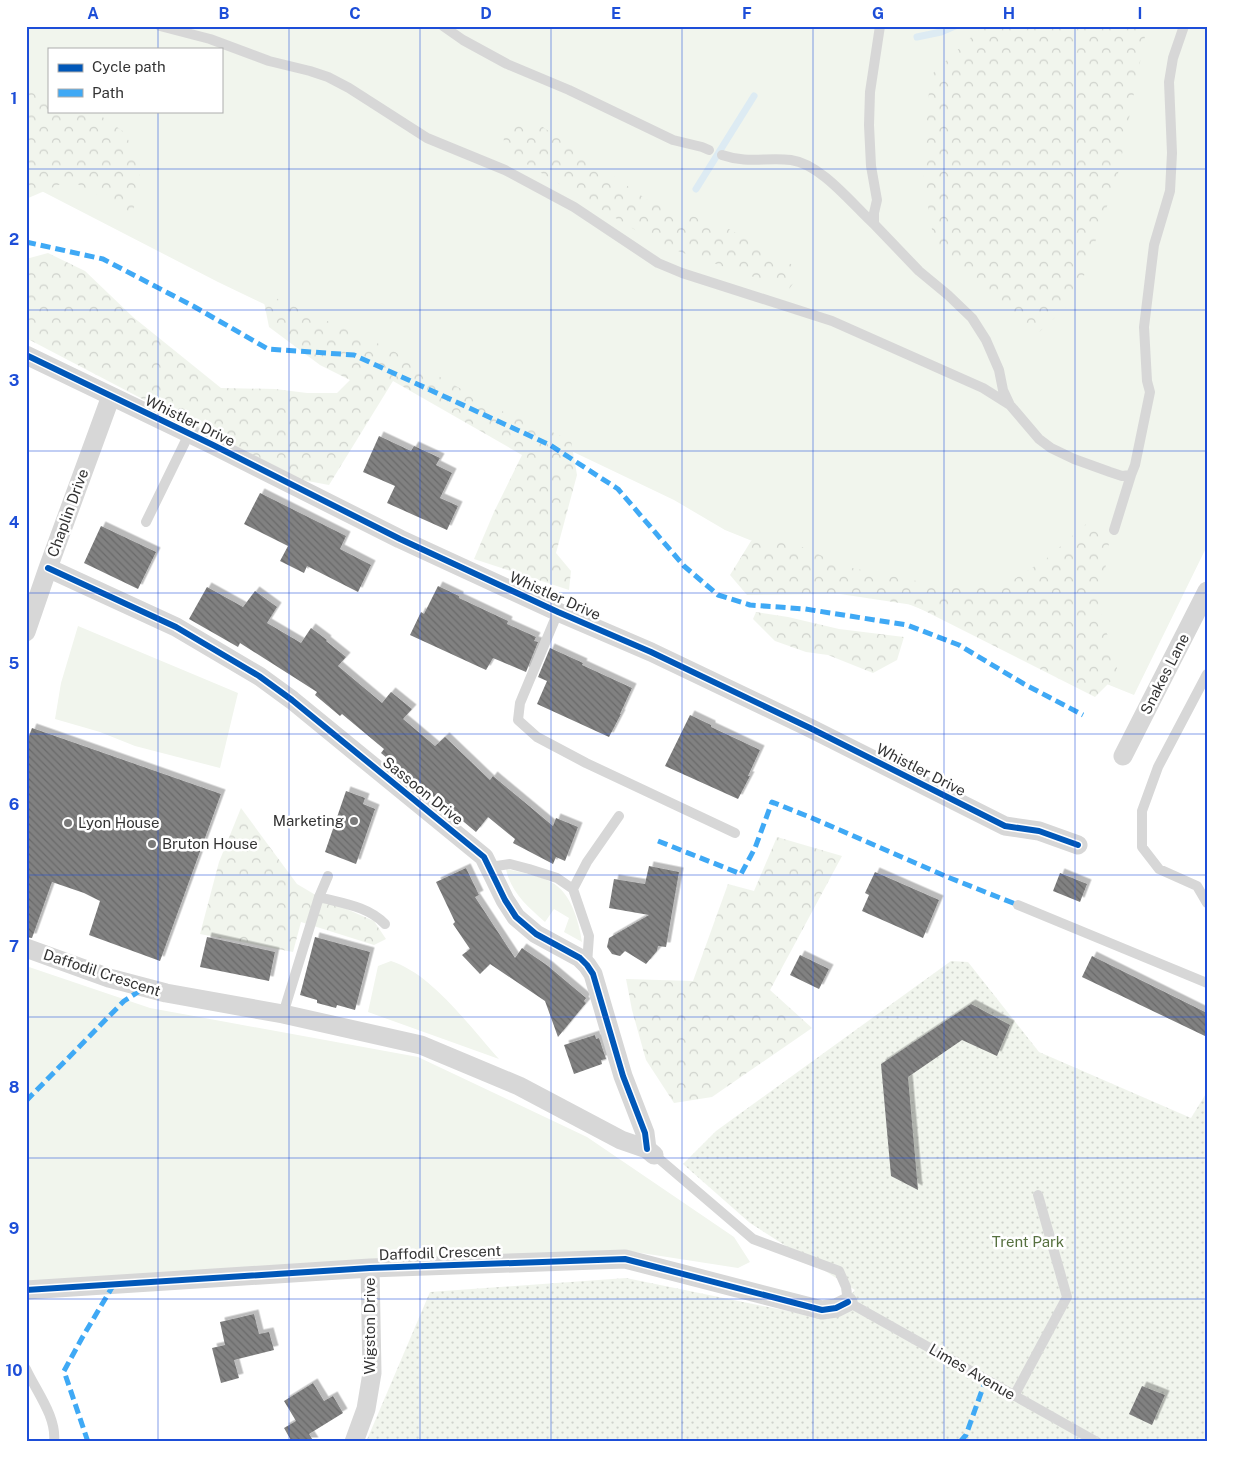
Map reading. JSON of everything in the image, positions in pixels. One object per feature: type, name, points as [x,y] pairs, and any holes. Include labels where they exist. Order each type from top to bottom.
[{"type":"street","name":"Whistler Drive","points":[[26,355],[400,539],[558,612],[651,652],[818,732],[1005,826],[1039,831],[1078,845]]},
{"type":"street","name":"Chaplin Drive","points":[[26,632],[112,396]]},
{"type":"street","name":"Sassoon Drive","points":[[48,568],[176,627],[258,676],[292,700],[484,856],[505,900],[516,917],[536,934],[580,958],[587,965]]},
{"type":"street","name":"Snakes Lane","points":[[1124,756],[1207,591]]},
{"type":"street","name":"Daffodil Crescent","points":[[26,948],[109,978],[159,991],[283,1014],[421,1045],[519,1086],[622,1140],[652,1153]]},
{"type":"street","points":[[587,965],[593,974],[624,1076],[652,1153]]},
{"type":"street","name":"Daffodil Crescent","points":[[26,1290],[370,1268],[625,1259],[822,1310],[836,1308],[848,1302]]},
{"type":"street","name":"Wigston Drive","points":[[354,1442],[366,1409],[372,1373],[370,1268]]},
{"type":"lane","points":[[160,26],[210,39],[269,61],[328,77],[349,88],[427,138],[505,170],[574,207],[658,263],[682,273],[832,321],[983,388],[1010,405]]},
{"type":"lane","points":[[443,26],[463,40],[507,64],[569,90],[672,140],[709,150]]},
{"type":"lane","points":[[874,224],[877,200],[871,166],[870,92],[880,26]]},
{"type":"lane","points":[[1114,530],[1135,465],[1150,392],[1147,381],[1144,327],[1154,245],[1170,191],[1172,153],[1169,82],[1173,58],[1184,26]]},
{"type":"lane","points":[[722,155],[752,161],[792,160],[810,166],[821,173],[874,224],[918,271],[972,318],[986,340],[999,370],[1003,390],[1010,405],[1039,439],[1051,448],[1110,472],[1122,476],[1131,475]]},
{"type":"lane","points":[[146,522],[189,434]]},
{"type":"lane","points":[[558,612],[520,703],[518,720],[537,737],[586,763],[736,833]]},
{"type":"lane","points":[[1207,674],[1158,767],[1142,811],[1142,847],[1159,869],[1197,886],[1207,903]]},
{"type":"lane","points":[[574,889],[587,862],[619,816]]},
{"type":"lane","points":[[490,867],[510,864],[557,878],[574,889],[589,936],[587,965]]},
{"type":"lane","points":[[283,1014],[319,897],[328,876]]},
{"type":"lane","points":[[319,897],[360,908],[377,916],[385,924]]},
{"type":"lane","points":[[1018,905],[1207,983]]},
{"type":"lane","points":[[652,1153],[753,1239],[839,1271],[846,1287],[848,1302]]},
{"type":"lane","points":[[1014,1396],[1067,1297],[1038,1195]]},
{"type":"lane","name":"Limes Avenue","points":[[848,1302],[1097,1442]]},
{"type":"lane","points":[[26,1369],[47,1410],[55,1432],[54,1442]]},
{"type":"green space","points":[[26,26],[1207,26],[1207,546],[1134,695],[725,530],[674,500],[218,282],[26,183]]},
{"type":"green space","points":[[983,26],[1147,26],[1119,170],[1077,297],[1036,335],[935,247],[923,177],[930,76]]},
{"type":"green space","points":[[26,90],[48,91],[48,112],[95,112],[124,132],[141,164],[133,214],[70,180],[26,199]]},
{"type":"green space","points":[[537,123],[649,201],[727,228],[803,271],[789,289],[660,245],[505,151],[502,124]]},
{"type":"green space","points":[[48,253],[85,271],[133,317],[221,388],[337,393],[350,380],[320,365],[269,327],[262,292],[388,348],[497,409],[571,440],[577,475],[556,553],[571,571],[569,590],[474,559],[494,512],[522,455],[393,381],[329,485],[302,480],[215,437],[26,338],[26,259]]},
{"type":"green space","points":[[1086,524],[1108,528],[1109,550],[1099,599],[1103,625],[1117,656],[1117,675],[1095,697],[913,605],[840,594],[747,595],[730,575],[751,541],[791,542],[847,567],[951,588],[1005,585],[1046,559]]},
{"type":"green space","points":[[756,612],[788,617],[839,629],[904,637],[897,660],[873,673],[828,655],[806,652],[775,641],[753,619]]},
{"type":"green space","points":[[78,626],[238,693],[220,768],[135,746],[100,732],[55,719],[61,683]]},
{"type":"green space","points":[[241,808],[297,884],[319,897],[374,921],[386,939],[374,945],[301,922],[293,952],[200,934],[219,862]]},
{"type":"green space","points":[[777,837],[842,856],[770,990],[812,1028],[712,1097],[674,1103],[646,1060],[632,1010],[626,979],[693,981],[728,884],[754,891]]},
{"type":"green space","points":[[506,869],[540,877],[558,887],[573,908],[582,942],[564,932],[569,918],[554,909],[545,922],[532,911],[516,892],[508,878]]},
{"type":"green space","points":[[391,961],[421,977],[436,989],[499,1059],[368,1012],[378,966]]},
{"type":"green space","name":"Trent Park","points":[[951,961],[968,962],[1039,1052],[1191,1118],[1207,1092],[1207,1442],[366,1442],[430,1292],[626,1278],[827,1319],[855,1290],[750,1223],[683,1164],[716,1131]]},
{"type":"green space","points":[[26,966],[150,1008],[418,1057],[587,1137],[734,1237],[750,1262],[738,1268],[622,1250],[26,1281]]},
{"type":"building","points":[[379,436],[411,451],[414,446],[440,458],[436,465],[452,473],[440,498],[458,506],[447,530],[387,503],[395,486],[363,472]]},
{"type":"building","points":[[260,493],[346,536],[340,549],[371,565],[358,592],[307,566],[304,573],[280,561],[288,546],[244,524]]},
{"type":"building","points":[[101,526],[156,552],[138,589],[84,563]]},
{"type":"building","points":[[438,586],[508,621],[507,624],[536,637],[534,641],[538,642],[526,672],[493,658],[486,670],[410,635],[421,612],[424,614]]},
{"type":"building","points":[[207,587],[243,607],[255,591],[277,607],[267,623],[301,643],[311,628],[346,657],[338,666],[382,703],[391,692],[412,709],[403,719],[435,746],[445,737],[490,780],[493,776],[553,826],[556,818],[578,827],[565,861],[556,857],[553,864],[513,843],[515,839],[488,817],[476,832],[381,753],[384,749],[342,714],[340,716],[315,695],[317,692],[240,643],[238,647],[189,619]]},
{"type":"building","points":[[550,648],[632,688],[609,737],[537,704],[547,681],[538,677]]},
{"type":"building","points":[[690,715],[760,750],[748,776],[750,776],[738,799],[665,766]]},
{"type":"building","points":[[32,728],[221,794],[160,961],[89,935],[100,901],[84,893],[52,882],[32,938],[26,937],[26,744]]},
{"type":"building","name":"Marketing","points":[[346,791],[365,798],[363,804],[375,809],[356,864],[325,852]]},
{"type":"building","points":[[649,866],[679,872],[666,947],[658,946],[657,951],[646,964],[625,951],[620,956],[612,954],[607,947],[609,938],[649,915],[609,908],[614,879],[645,884]]},
{"type":"building","points":[[466,868],[479,895],[475,897],[515,958],[522,948],[548,966],[586,998],[584,1001],[586,1003],[558,1037],[545,1001],[490,964],[480,974],[462,955],[470,949],[453,924],[455,922],[436,882]]},
{"type":"building","points":[[875,872],[939,900],[923,938],[862,911],[869,895],[865,893]]},
{"type":"building","points":[[1060,873],[1087,884],[1080,902],[1053,891]]},
{"type":"building","points":[[207,937],[275,952],[269,981],[200,967]]},
{"type":"building","points":[[315,937],[370,952],[355,1010],[337,1005],[336,1008],[317,1003],[317,1000],[300,995]]},
{"type":"building","points":[[800,955],[829,969],[819,989],[790,975]]},
{"type":"building","points":[[1092,956],[1207,1013],[1207,1037],[1082,977]]},
{"type":"building","points":[[971,1004],[1010,1025],[997,1056],[962,1040],[908,1077],[918,1190],[891,1176],[881,1064]]},
{"type":"building","points":[[595,1035],[596,1039],[599,1038],[606,1059],[601,1060],[602,1064],[574,1074],[564,1045]]},
{"type":"building","points":[[254,1314],[259,1334],[269,1332],[274,1350],[234,1360],[239,1378],[221,1383],[212,1348],[225,1345],[220,1322]]},
{"type":"building","points":[[313,1383],[324,1401],[333,1396],[343,1413],[309,1434],[314,1442],[292,1442],[284,1428],[296,1421],[284,1401]]},
{"type":"building","points":[[1142,1386],[1165,1395],[1152,1425],[1129,1414]]},
{"type":"waterway","points":[[917,37],[941,32],[955,26]]},
{"type":"waterway","points":[[696,189],[754,96]]},
{"type":"marked path","points":[[26,242],[103,259],[193,306],[268,349],[354,355],[550,445],[618,489],[684,566],[718,595],[750,605],[805,609],[907,625],[959,645],[1024,684],[1083,715]]},
{"type":"marked path","points":[[658,841],[741,874],[755,848],[772,802],[1018,905]]},
{"type":"marked path","points":[[26,1101],[124,1001],[144,988]]},
{"type":"marked path","points":[[88,1442],[64,1371],[114,1284]]},
{"type":"marked path","points":[[960,1442],[966,1435],[986,1379]]},
{"type":"cycle path","points":[[26,355],[213,445],[400,539],[558,612],[651,652],[810,728],[1005,826],[1039,831],[1078,845]]},
{"type":"cycle path","points":[[48,568],[176,627],[259,676],[292,700],[484,857],[505,900],[516,917],[536,934],[580,958],[593,974],[623,1076],[645,1133],[647,1149]]},
{"type":"cycle path","points":[[26,1290],[370,1268],[625,1259],[822,1310],[836,1308],[848,1302]]},
{"type":"place","name":"Marketing","points":[[354,821]]},
{"type":"place","name":"Lyon House","points":[[68,823]]},
{"type":"place","name":"Bruton House","points":[[152,844]]}]
